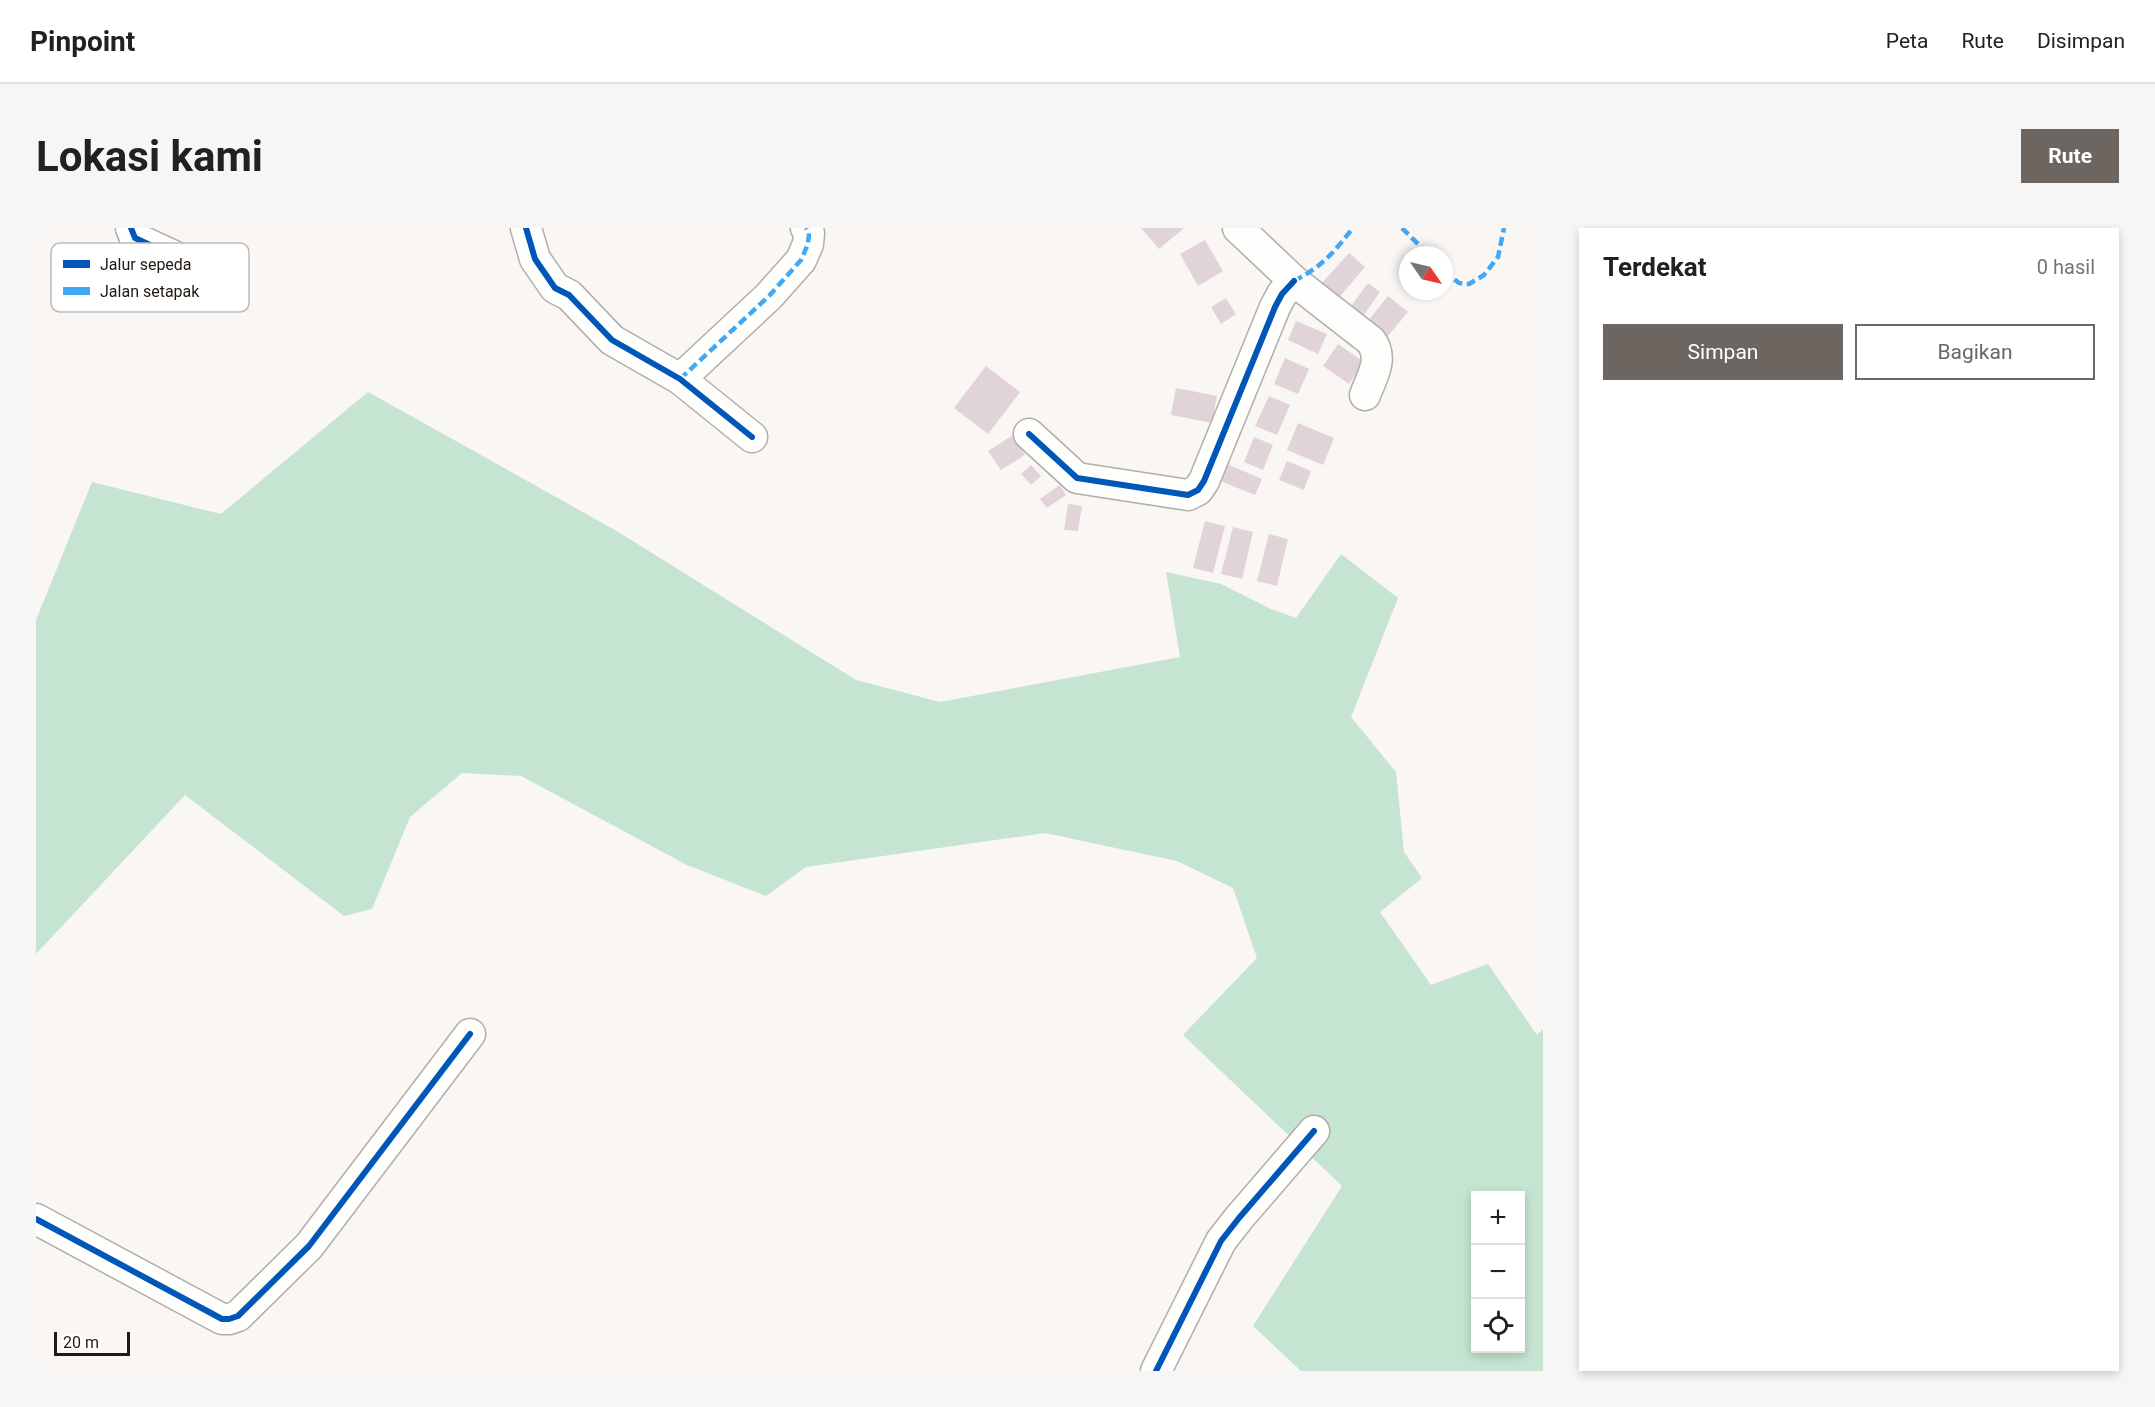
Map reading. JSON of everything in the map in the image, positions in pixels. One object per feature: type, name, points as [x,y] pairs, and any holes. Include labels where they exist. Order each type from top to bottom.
[{"type":"street","points":[[131,228],[135,238],[146,243]]},
{"type":"street","points":[[526,228],[535,259],[555,288],[569,295],[612,340],[680,379],[752,437]]},
{"type":"street","points":[[680,379],[769,296],[801,260],[808,244],[809,233],[806,228]]},
{"type":"street","points":[[1238,228],[1294,281],[1371,341],[1377,349],[1378,360],[1365,395]]},
{"type":"street","points":[[1029,434],[1077,478],[1188,495],[1198,490],[1204,481],[1275,307],[1282,294],[1294,281]]},
{"type":"street","points":[[36,1219],[222,1319],[238,1316],[309,1246],[470,1035]]},
{"type":"street","points":[[1156,1371],[1221,1241],[1314,1131]]},
{"type":"green space","points":[[368,392],[615,530],[856,680],[940,702],[1180,657],[1166,572],[1221,584],[1271,609],[1296,618],[1341,554],[1398,598],[1351,717],[1396,772],[1404,852],[1422,878],[1380,912],[1431,985],[1488,964],[1537,1035],[1543,1029],[1543,1371],[1301,1371],[1253,1326],[1342,1186],[1183,1035],[1257,958],[1233,888],[1177,861],[1045,833],[806,867],[766,896],[687,865],[521,776],[462,773],[410,817],[372,909],[344,916],[185,795],[36,954],[36,620],[92,482],[221,514]]},
{"type":"building","points":[[1141,228],[1184,228],[1159,249]]},
{"type":"building","points":[[1205,240],[1223,271],[1198,286],[1180,254]]},
{"type":"building","points":[[1349,253],[1365,267],[1336,301],[1319,286]]},
{"type":"building","points":[[1368,283],[1380,292],[1359,322],[1346,313]]},
{"type":"building","points":[[1388,296],[1408,312],[1382,343],[1363,327]]},
{"type":"building","points":[[1226,298],[1236,314],[1221,324],[1211,307]]},
{"type":"building","points":[[1296,321],[1327,334],[1318,354],[1288,340]]},
{"type":"building","points":[[1338,344],[1364,362],[1349,384],[1323,366]]},
{"type":"building","points":[[1285,358],[1309,369],[1298,394],[1274,384]]},
{"type":"building","points":[[986,366],[1020,392],[988,434],[954,408]]},
{"type":"building","points":[[1176,388],[1217,396],[1212,423],[1171,415]]},
{"type":"building","points":[[1269,396],[1290,405],[1277,435],[1255,426]]},
{"type":"building","points":[[1298,423],[1334,438],[1323,465],[1287,450]]},
{"type":"building","points":[[1013,435],[1025,455],[1001,470],[988,451]]},
{"type":"building","points":[[1254,437],[1273,445],[1263,470],[1244,462]]},
{"type":"building","points":[[1287,461],[1311,471],[1304,490],[1279,480]]},
{"type":"building","points":[[1227,464],[1262,479],[1255,495],[1220,481]]},
{"type":"building","points":[[1031,465],[1041,476],[1031,485],[1021,474]]},
{"type":"building","points":[[1060,485],[1066,495],[1047,508],[1040,499]]},
{"type":"building","points":[[1068,504],[1082,506],[1078,531],[1064,530]]},
{"type":"building","points":[[1205,521],[1225,526],[1213,573],[1193,568]]},
{"type":"building","points":[[1233,527],[1253,532],[1242,579],[1221,574]]},
{"type":"building","points":[[1269,534],[1288,539],[1277,586],[1257,581]]},
{"type":"marked path","points":[[680,379],[769,296],[801,260],[808,244],[809,233],[806,228]]},
{"type":"marked path","points":[[1294,281],[1313,270],[1327,258],[1353,228]]},
{"type":"marked path","points":[[1402,228],[1420,246]]},
{"type":"marked path","points":[[1453,278],[1459,283],[1469,284],[1484,275],[1498,257],[1504,228]]},
{"type":"cycle path","points":[[131,228],[135,238],[146,243]]},
{"type":"cycle path","points":[[526,228],[535,259],[555,288],[569,295],[612,340],[680,379],[752,437]]},
{"type":"cycle path","points":[[1029,434],[1077,478],[1188,495],[1198,490],[1204,481],[1275,307],[1282,294],[1294,281]]},
{"type":"cycle path","points":[[36,1219],[222,1319],[238,1316],[309,1246],[470,1034]]},
{"type":"cycle path","points":[[1156,1371],[1221,1241],[1314,1131]]}]
